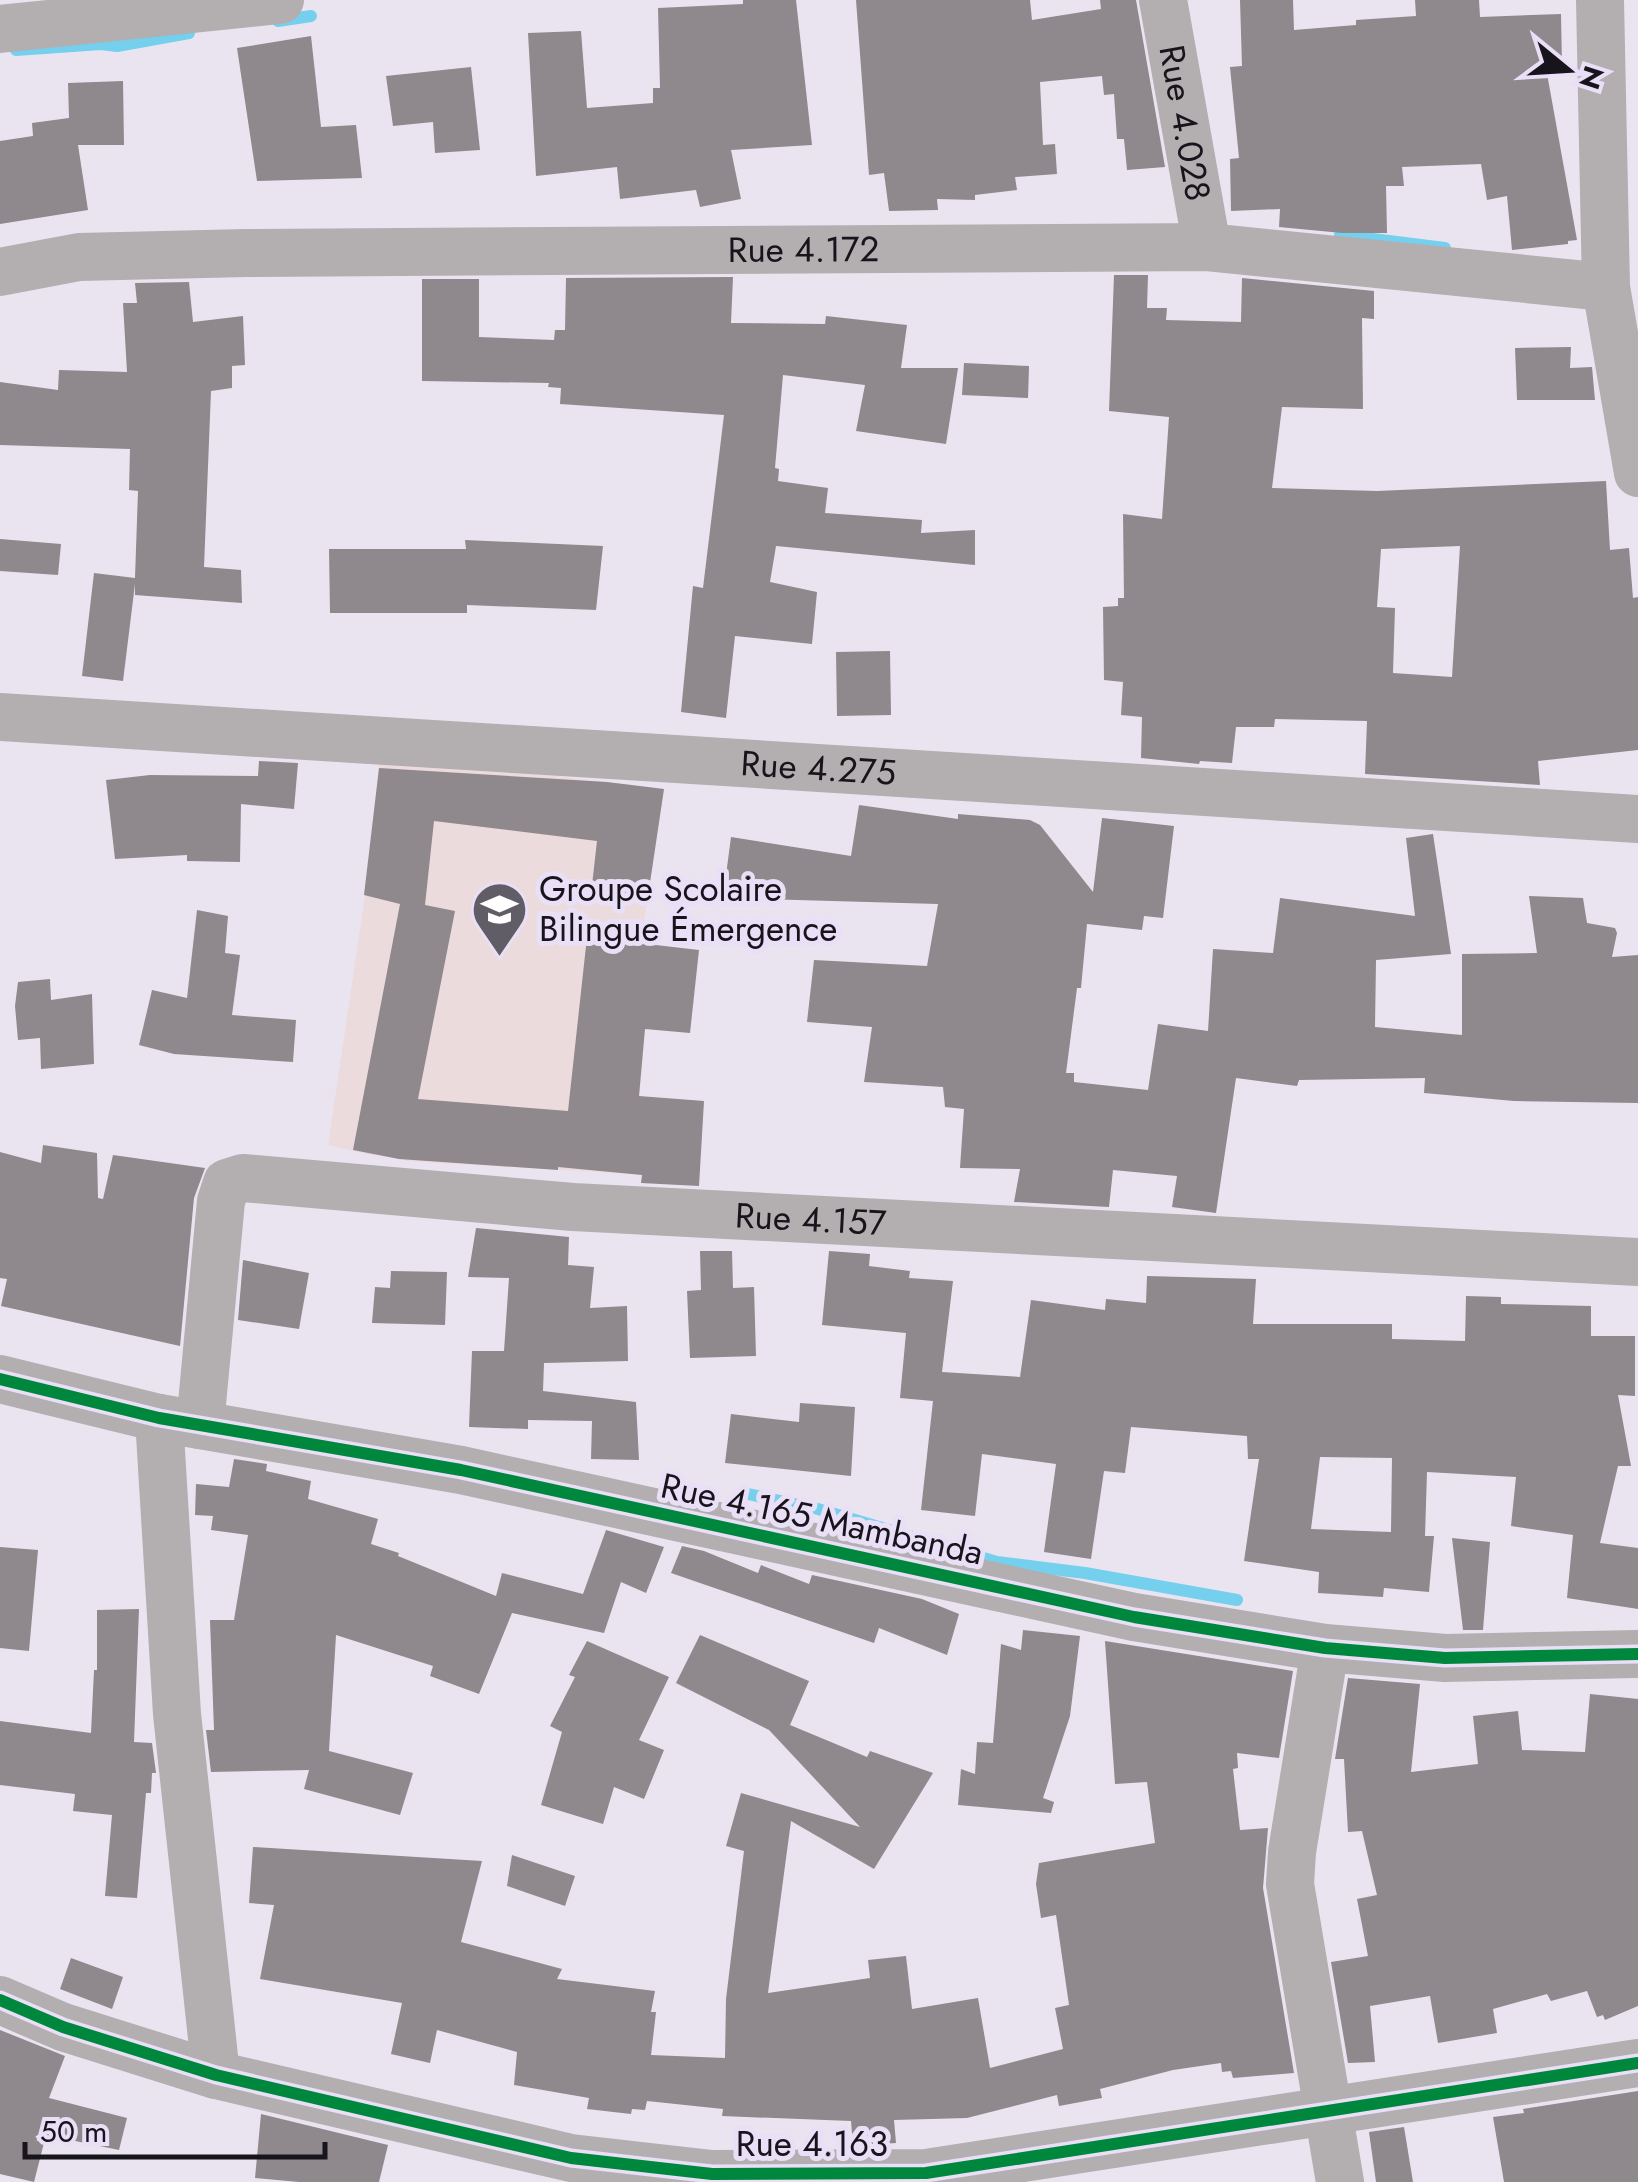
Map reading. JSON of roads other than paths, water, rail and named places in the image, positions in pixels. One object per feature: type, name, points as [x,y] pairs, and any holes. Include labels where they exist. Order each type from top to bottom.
[{"type":"street","points":[[0,28],[280,0]]},
{"type":"street","name":"Rue 4.028","points":[[1163,0],[1207,247]]},
{"type":"street","points":[[1600,0],[1606,287],[1638,474]]},
{"type":"street","name":"Rue 4.172","points":[[0,272],[79,257],[227,253],[1207,247],[1606,287]]},
{"type":"street","name":"Rue 4.275","points":[[0,716],[1638,820]]},
{"type":"street","name":"Rue 4.157","points":[[180,1422],[220,1201],[227,1183],[243,1178],[573,1208],[1638,1262]]},
{"type":"street","name":"Rue 4.165 Mambanda","points":[[0,1379],[180,1422],[461,1470],[1134,1617],[1326,1648],[1446,1658],[1638,1654]]},
{"type":"street","points":[[180,1422],[177,1714],[216,2075]]},
{"type":"street","points":[[1326,1648],[1290,1884],[1340,2182]]},
{"type":"street","name":"Rue 4.163","points":[[0,2000],[64,2027],[216,2075],[568,2170],[926,2174],[1638,2063]]},
{"type":"waterway","points":[[278,21],[311,16]]},
{"type":"waterway","points":[[16,50],[117,46],[189,33]]},
{"type":"waterway","points":[[1340,235],[1445,248]]},
{"type":"waterway","points":[[743,1493],[818,1509],[997,1562],[1237,1600]]},
{"type":"place","name":"Groupe Scolaire Bilingue Émergence","points":[[500,958]]}]
